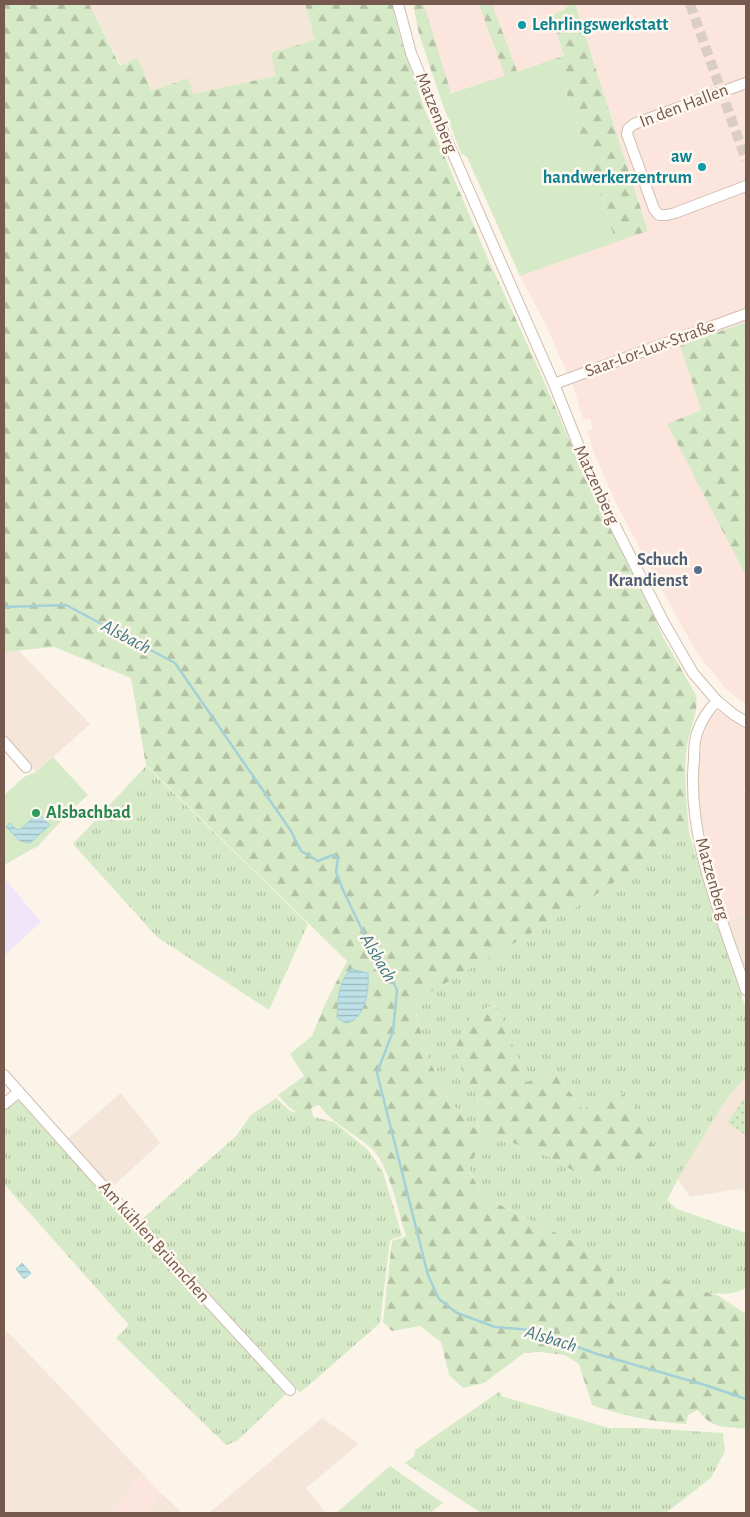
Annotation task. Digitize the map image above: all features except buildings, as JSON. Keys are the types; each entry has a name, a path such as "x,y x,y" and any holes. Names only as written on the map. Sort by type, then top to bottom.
{"street":[{"name":"Matzenberg","path":"398,4 411,53 445,138 554,384 594,484 663,621 693,673 717,700 702,721 696,735 693,777 695,814 701,850 746,990"},
{"name":"In den Hallen","path":"746,83 634,124 628,128 627,134 654,208 659,215 674,213 746,186"},
{"name":"Saar-Lor-Lux-Straße","path":"554,384 746,314"},
{"path":"717,700 732,714 746,722"},
{"path":"6,748 26,767"},
{"name":"Am kühlen Brünnchen","path":"4,1075 135,1222 290,1390"},
{"path":"4,1104 19,1092"}],"shaded area":[{"path":"89,4 305,4 315,40 271,53 277,76 192,94 188,78 151,91 121,66"},
{"path":"424,4 569,4 564,10 551,15 564,56 451,93"},
{"path":"575,4 746,4 746,322 680,346 701,410 667,424 746,576 746,704 726,689 697,653 656,579 615,501 594,453 587,431 593,429 590,418 583,420 574,388 544,321 520,276 648,230"},
{"path":"15,647 90,724 36,772 10,743 4,749 4,652"},
{"path":"717,711 746,727 746,787 743,789 746,798 746,915 728,921 702,836 697,785 702,738 708,722"},
{"path":"4,878 41,922 6,954 4,951"},
{"path":"746,915 746,973 728,921"},
{"path":"746,1076 746,1191 739,1189 690,1197 678,1179 723,1104"},
{"path":"121,1093 160,1143 110,1189 65,1141"},
{"path":"7,1331 142,1473 111,1513 4,1513 4,1335"},
{"path":"322,1418 359,1444 306,1488 326,1513 209,1513"},
{"path":"142,1473 161,1493 146,1513 111,1513"},
{"path":"161,1493 182,1513 146,1513"}],"green space":[{"path":"4,4 89,4 120,66 138,58 151,91 188,78 193,94 276,76 271,53 315,40 305,4 393,4 399,34 425,110 485,252 591,490 652,611 663,637 696,695 697,701 688,739 685,766 689,832 588,900 413,1002 427,1055 448,1100 479,1133 477,1094 465,1085 456,1042 474,1012 497,1005 527,1082 555,1071 583,1110 616,1088 646,1119 655,1154 582,1176 550,1157 513,1143 482,1136 469,1171 484,1197 584,1247 614,1277 611,1304 626,1310 661,1279 717,1295 746,1314 746,1429 719,1426 709,1421 698,1410 688,1415 686,1424 638,1418 592,1405 579,1364 565,1355 540,1352 524,1353 484,1383 463,1388 449,1375 441,1342 420,1326 392,1331 383,1322 392,1241 406,1236 383,1164 370,1147 337,1123 319,1105 311,1108 317,1129 309,1129 303,1117 289,1107 278,1095 304,1076 290,1054 312,1036 325,1004 347,961 146,765 131,678 54,647 4,652"},
{"path":"413,4 424,4 451,93 440,97 419,34"},
{"path":"479,4 492,4 517,71 505,76"},
{"path":"569,4 575,4 648,231 616,242 560,74 541,63 564,56 551,15 564,10"},
{"path":"555,59 616,242 520,276 467,157 461,154 440,97"},
{"path":"746,322 746,576 667,424 701,410 680,346"},
{"name":"Alsbachbad","path":"53,757 88,795 71,810 38,846 4,865 4,795 24,777 36,772"},
{"path":"146,766 308,924 269,1010 157,937 73,844"},
{"path":"689,832 705,887 746,1009 746,1076 723,1104 667,1200 677,1209 746,1233 746,1288 726,1294 704,1292 661,1279 626,1310 610,1304 584,1247 484,1197 469,1170 482,1136 513,1143 550,1157 582,1176 583,1110 555,1071 527,1082 496,1005 474,1012 465,1029 477,1094 479,1134 448,1100 427,1055 413,1001 588,900"},
{"path":"746,1096 746,1135 727,1123"},
{"path":"276,1098 290,1111 334,1122 368,1150 383,1172 402,1236 390,1240 380,1323 300,1393 139,1222 236,1136 251,1115"},
{"path":"18,1100 287,1393 237,1441 226,1445 116,1338 129,1325 4,1184 4,1110"},
{"path":"500,1391 501,1396 609,1428 723,1433 725,1451 711,1478 666,1513 481,1513 405,1463 414,1456 415,1450"},
{"path":"390,1466 443,1503 430,1513 336,1513"}],"water":[{"path":"38,813 50,825 30,843 20,841 6,827 10,823 16,829 21,829"},
{"path":"351,969 368,973 368,990 360,1013 355,1019 346,1023 337,1018 338,1005 343,980"},
{"path":"22,1263 31,1273 24,1279 16,1269"}],"waterway":[{"name":"Alsbach","path":"4,607 66,605 175,663 291,831 301,851 318,861 333,855 338,858 336,872 343,890 367,943 385,965 397,990 393,1031 377,1073 428,1275 439,1299 457,1313 495,1327 531,1330 597,1354 705,1385 746,1399"}],"tunnel":[{"path":"690,4 746,160"}],"place":[{"name":"Lehrlingswerkstatt","path":"522,25"},
{"name":"aw handwerkerzentrum","path":"702,167"},
{"name":"Schuch Krandienst","path":"698,570"},
{"name":"Alsbachbad","path":"36,813"}]}
